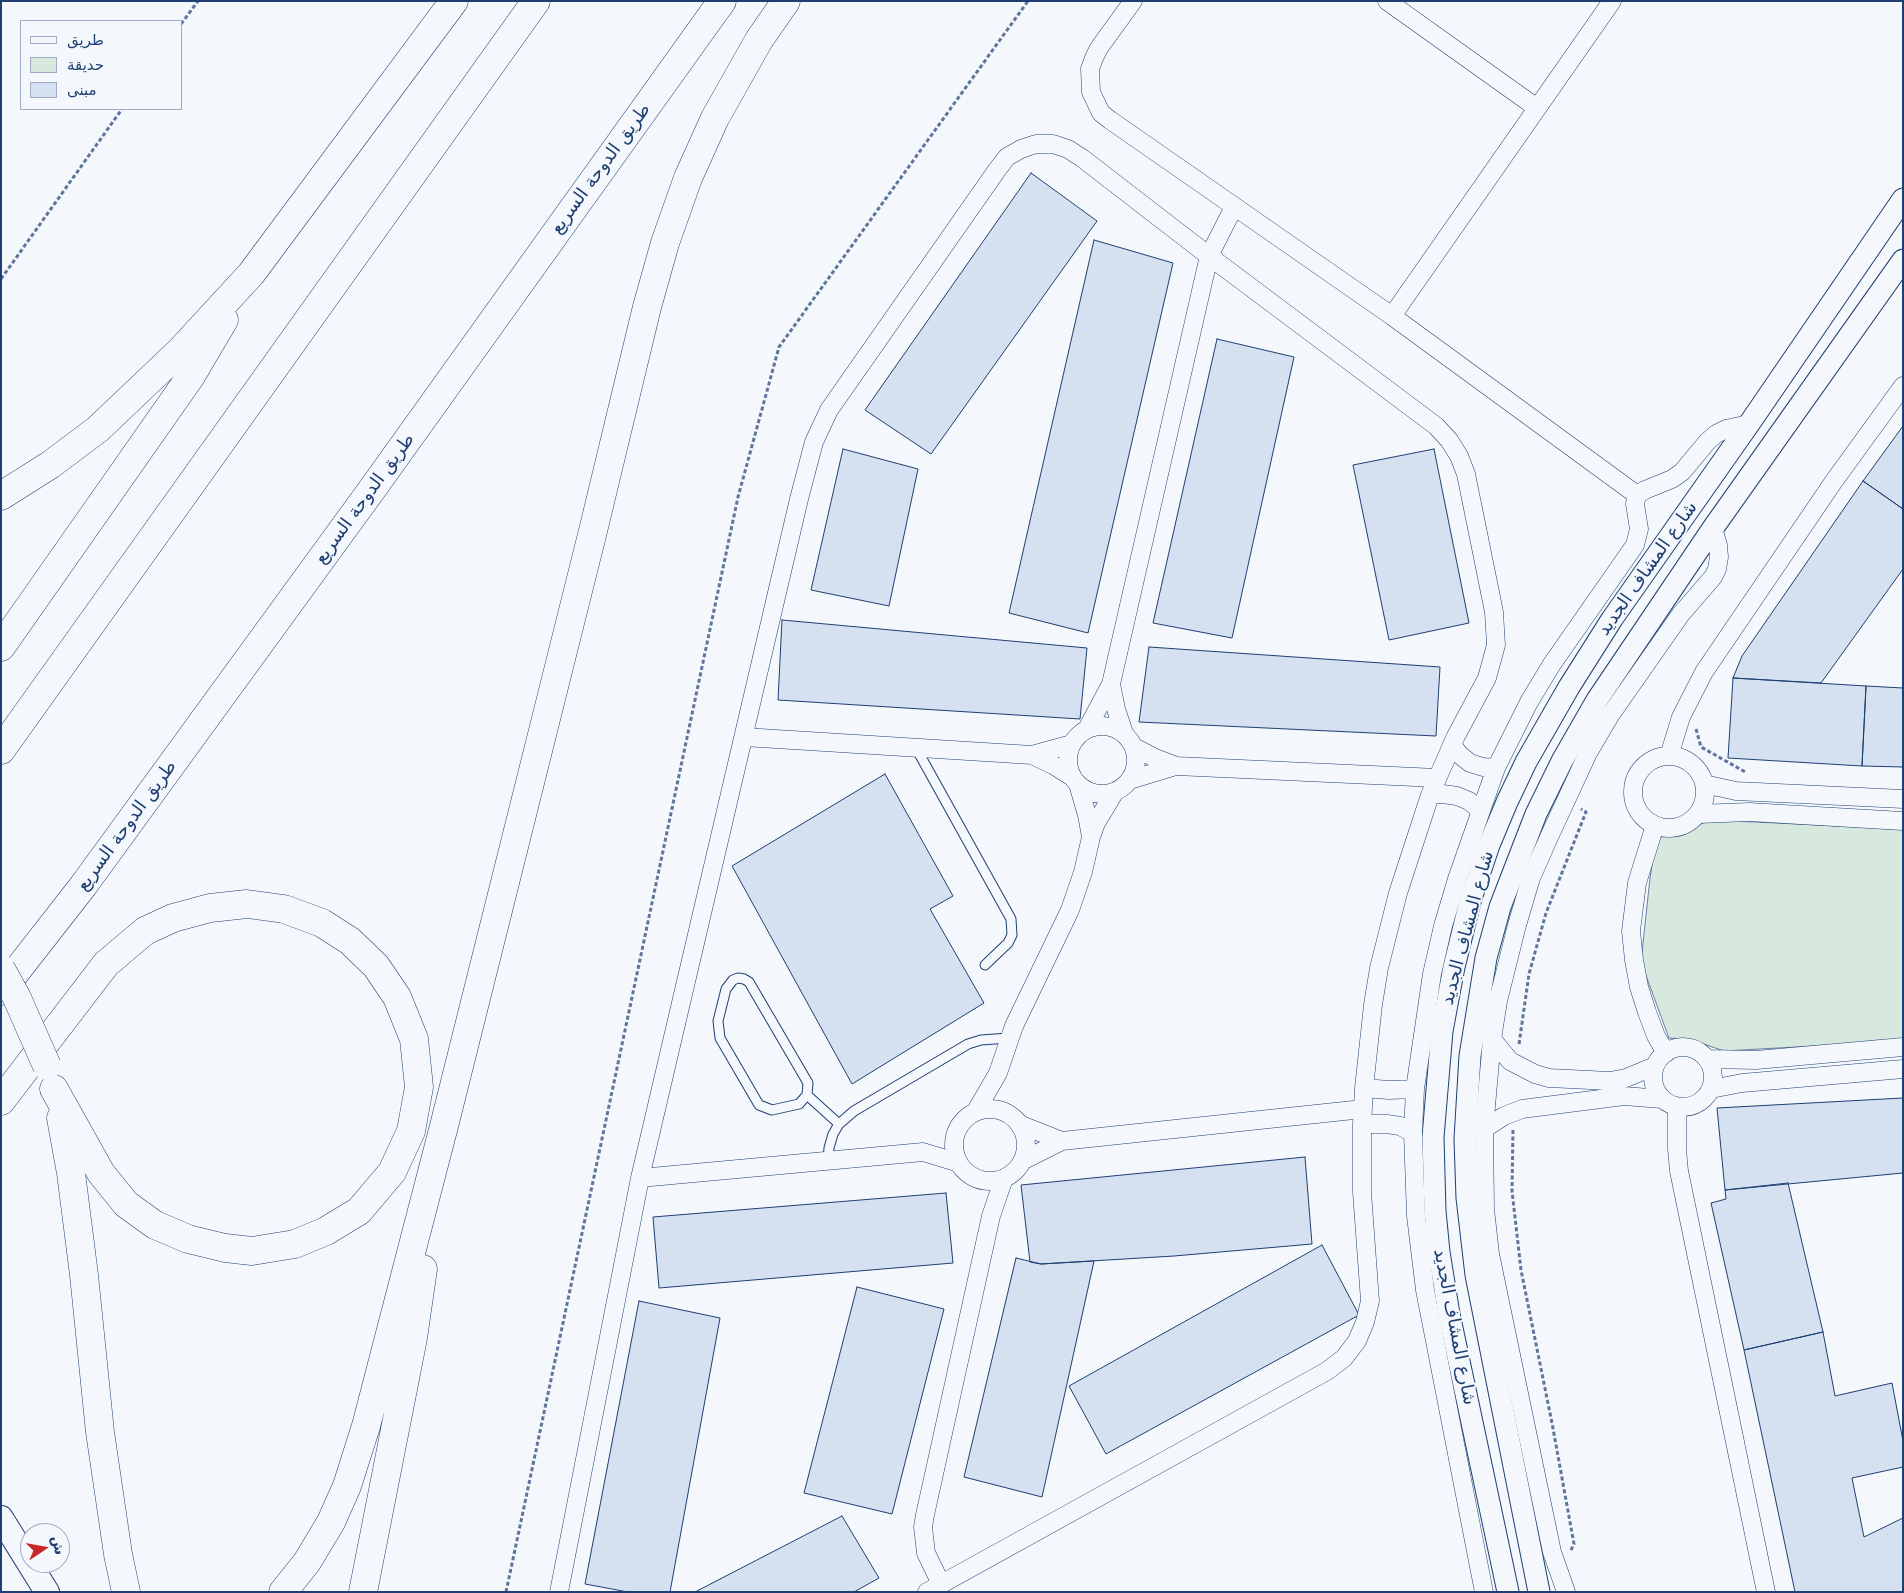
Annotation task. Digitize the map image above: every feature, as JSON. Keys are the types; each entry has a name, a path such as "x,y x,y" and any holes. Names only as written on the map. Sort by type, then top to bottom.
{"highway":[{"path":"1,496 50,465 98,429 180,351 251,274 454,1"},
{"path":"1,750 536,1"},
{"name":"طريق الدوحة السريع","path":"1,990 83,886 367,496 722,1"},
{"path":"284,1592 312,1554 331,1522 347,1486 366,1426 444,1126 647,307 665,243 688,178 716,118 759,40 786,1"},
{"path":"1,647 191,376 251,274"},
{"path":"1,969 17,998 51,1077 101,1173 126,1204 155,1225 188,1239 225,1248 252,1251 295,1244 326,1232 359,1211 392,1172 411,1131 419,1087 414,1038 397,997 376,966 350,941 322,923 284,909 247,904 210,908 172,918 145,931 106,964 1,1101"},
{"path":"51,1077 71,1173 84,1274 100,1432 118,1554 126,1592"},
{"path":"363,1592 413,1338 444,1126"}],"main road":[{"path":"1,1518 47,1592"}],"street":[{"path":"1133,1 1094,58 1090,69 1089,80 1095,103 1110,120 1392,316 1637,495"},
{"path":"1387,1 1537,108"},
{"path":"1392,316 1612,1"},
{"path":"559,1592 640,1178 804,476 820,426 841,392 1007,158 1021,148 1036,144 1053,144 1068,149 1422,414 1449,440 1459,456 1466,474 1494,612 1496,645 1487,678 1436,778 1398,893 1379,968 1372,1005 1362,1117 1362,1192 1370,1301 1360,1335 1344,1358 1327,1371 934,1588 926,1553 924,1534 925,1514 991,1216 1004,1178"},
{"name":"شارع المشاف الجديد","path":"1508,1592 1449,1314 1439,1252 1435,1201 1433,1137 1441,1040 1454,967 1471,898 1492,836 1522,770 1547,723 1612,619 1749,424 1903,199"},
{"path":"1087,729 1112,684 1209,256 1234,207"},
{"name":"شارع المشاف الجديد","path":"1539,1592 1476,1275 1467,1198 1466,1095 1470,1056 1486,958 1500,907 1536,814 1562,760 1597,700 1712,528 1895,275 1903,260"},
{"path":"1669,756 1681,717 1712,659 1834,481 1903,386"},
{"path":"1484,1592 1425,1290 1416,1216 1413,1133 1415,1089 1424,1020 1436,954 1457,879 1496,768 1529,702 1548,671 1635,545 1639,536 1635,504 1637,495 1672,479 1682,472 1706,442 1716,434 1726,429 1749,424"},
{"path":"1566,1592 1552,1552 1490,1254 1485,1209 1484,1129 1492,1039 1504,973 1517,925 1532,878 1564,802 1588,753 1611,714 1681,614 1713,577 1717,569 1719,557 1718,545 1712,528"},
{"path":"1606,586 1612,619"},
{"path":"1032,755 1053,765 1084,789 1098,794 1114,793 1126,786 1135,773 1136,764 1129,740 1116,709 1112,684"},
{"path":"1091,836 1087,815 1068,761 1075,738 1094,726 1110,726 1155,758 1176,766 1436,778"},
{"path":"744,737 1032,755 1072,744"},
{"path":"1452,745 1470,763 1483,768 1496,768"},
{"path":"1669,756 1681,758 1692,764 1700,773 1704,784 1705,795 1698,814 1690,822 1678,827 1666,828 1655,825 1645,818 1638,808 1634,797 1634,784 1639,773 1647,764 1658,758 1669,756"},
{"path":"1130,780 1176,766"},
{"path":"1704,784 1736,791 1903,799"},
{"path":"976,1111 998,1073 1009,1038 1070,910 1083,872 1091,836 1096,823 1114,793"},
{"path":"1430,795 1457,796 1469,801 1480,810"},
{"path":"1698,814 1749,812 1903,821"},
{"path":"1655,825 1637,883 1631,931 1634,960 1639,987 1656,1036 1661,1059 1654,1083 1670,1102 1679,1171 1766,1592"},
{"path":"1484,1129 1513,1112 1548,1104 1624,1096 1687,1106 1697,1104 1705,1098 1711,1089 1713,1079 1712,1069 1707,1059 1693,1048 1683,1047 1674,1048 1661,1059 1626,1078 1597,1081 1549,1078 1516,1065 1500,1050 1492,1039"},
{"path":"1707,1059 1756,1060 1903,1047"},
{"path":"1711,1089 1750,1082 1903,1069"},
{"path":"998,1073 1000,1093 1005,1112"},
{"path":"1364,1088 1389,1090 1415,1089"},
{"path":"923,1152 956,1131 968,1116 976,1111 986,1109 1005,1112 1019,1124 1062,1141"},
{"path":"1022,1161 1062,1141 1362,1117 1400,1126 1413,1133"},
{"path":"978,1180 1004,1178 1018,1168 1022,1161 1026,1142 1019,1124"},
{"path":"956,1131 954,1148 959,1163 964,1170 978,1180 991,1216"},
{"path":"640,1178 923,1152 959,1163"}],"lane":[{"path":"916,748 1011,919 1012,935 1008,943 985,964"},
{"path":"744,979 749,982 808,1083 807,1095 799,1104 772,1110 763,1107 756,1100 724,1045 718,1030 718,1021 724,997 728,984 732,980 744,979"},
{"path":"828,1161 831,1140 839,1124 860,1107 955,1050 981,1040 1009,1038"},
{"path":"807,1095 839,1124"}],"path":[{"path":"182,23 198,1"},
{"path":"506,1592 738,498 779,346 1028,1"},
{"path":"1,279 121,110"},
{"path":"1681,717 1694,724 1701,747 1746,772 1751,777 1749,791"},
{"path":"1516,1065 1529,974 1546,913 1586,812 1564,802"},
{"path":"1513,1112 1512,1191 1521,1270 1574,1544 1560,1575"}],"green space":[{"path":"1712,820 1903,829 1903,1041 1724,1051 1692,1040 1669,1038 1641,962 1656,839"}],"building":[{"path":"1031,173 1097,221 931,454 865,410"},
{"path":"1094,240 1173,263 1088,633 1009,613"},
{"path":"1217,339 1294,357 1232,638 1153,623"},
{"path":"1903,426 1903,509 1863,481"},
{"path":"843,449 918,469 889,606 811,590"},
{"path":"1434,449 1469,623 1389,640 1353,465"},
{"path":"1863,481 1903,509 1903,569 1821,683 1733,678 1742,656"},
{"path":"782,620 1087,648 1080,719 778,700"},
{"path":"1149,647 1440,667 1436,736 1139,722"},
{"path":"1733,678 1866,686 1862,766 1728,758"},
{"path":"1866,686 1903,688 1903,767 1862,766"},
{"path":"885,774 953,896 930,909 984,1003 852,1084 732,866"},
{"path":"1903,1098 1903,1173 1725,1190 1717,1108"},
{"path":"1305,1157 1312,1244 1174,1256 1041,1264 1030,1262 1021,1185"},
{"path":"1788,1183 1823,1332 1744,1350 1711,1203 1726,1199 1725,1190"},
{"path":"946,1193 953,1263 659,1288 653,1217"},
{"path":"1322,1245 1359,1315 1106,1454 1069,1386"},
{"path":"1016,1258 1041,1264 1094,1261 1042,1497 964,1477"},
{"path":"857,1287 944,1309 892,1514 804,1493"},
{"path":"639,1301 720,1318 670,1592 628,1592 585,1584"},
{"path":"1823,1332 1835,1396 1892,1383 1903,1441 1903,1467 1852,1478 1864,1537 1903,1518 1903,1592 1795,1592 1744,1350"},
{"path":"842,1516 879,1578 854,1592 695,1592"}]}
